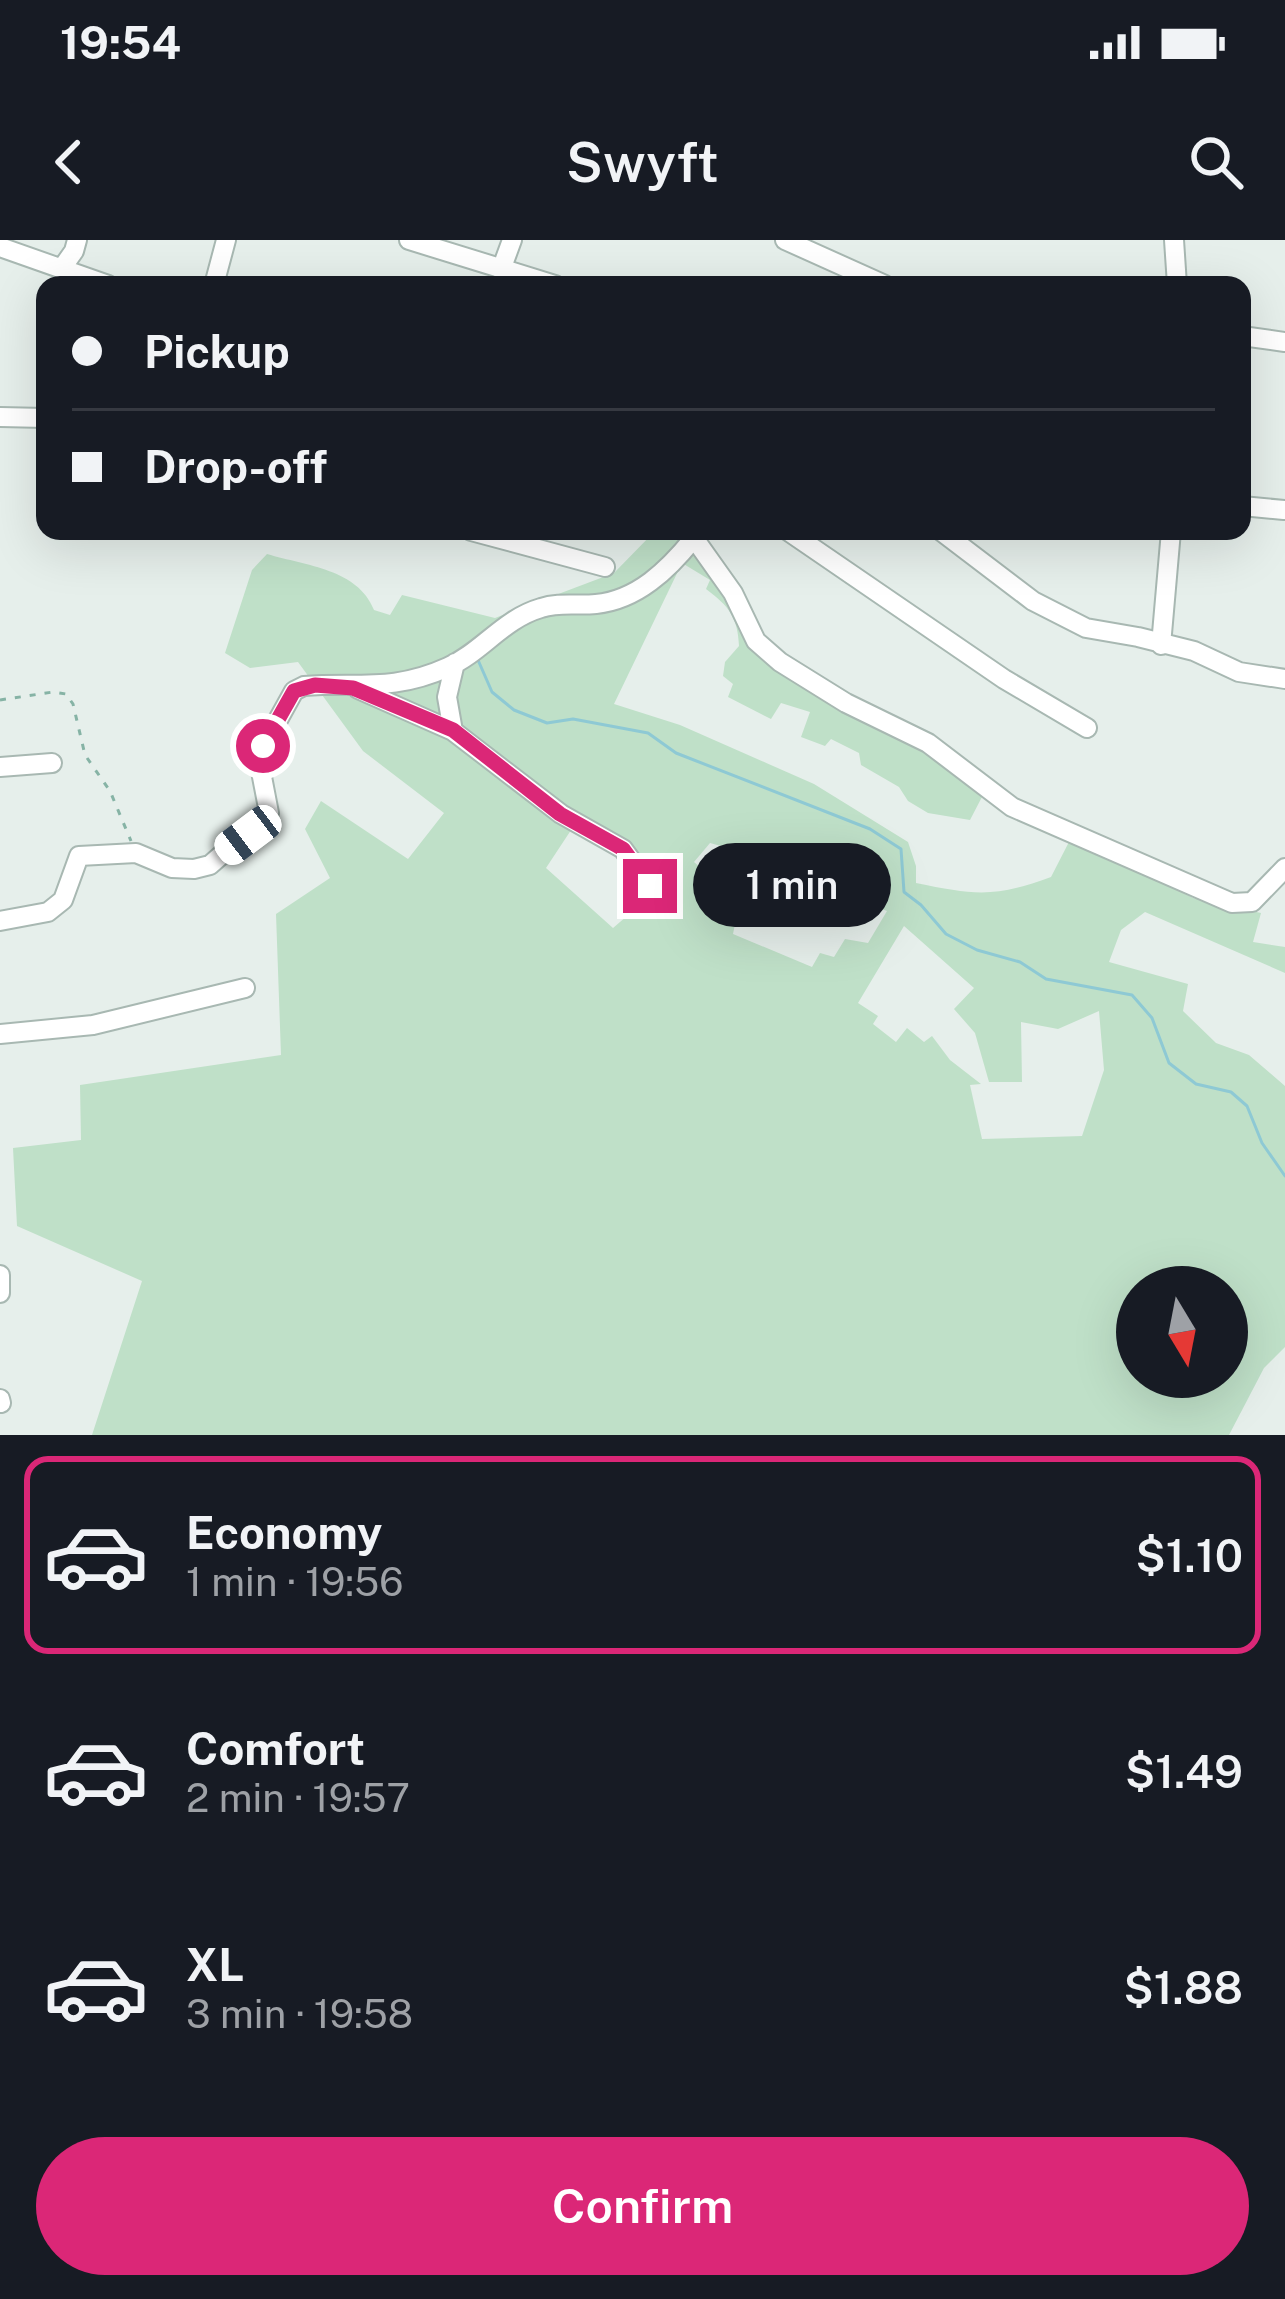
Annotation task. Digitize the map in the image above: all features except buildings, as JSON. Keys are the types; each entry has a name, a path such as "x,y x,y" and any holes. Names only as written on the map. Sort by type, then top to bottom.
{"street":[{"path":"62,268 77,240"},
{"path":"216,276 226,240"},
{"path":"409,240 523,276"},
{"path":"501,270 512,240"},
{"path":"785,240 865,276"},
{"path":"1174,240 1176,276"},
{"path":"0,247 84,276"},
{"path":"1251,337 1285,342"},
{"path":"0,417 36,418"},
{"path":"1251,507 1284,510"},
{"path":"504,540 605,567"},
{"path":"0,921 48,912 63,900 79,856 136,853 172,868 210,865 268,813 258,757 294,691 315,685 353,688 393,683 455,663 496,630 537,609 596,604 631,593 660,574 687,540"},
{"path":"695,540 767,652 846,703 928,742 1012,807 1232,903 1252,902 1285,868"},
{"path":"801,540 1004,679 1087,728"},
{"path":"953,540 1051,612 1086,628 1194,652 1239,672 1285,679"},
{"path":"1161,645 1170,540"},
{"path":"453,730 447,697 455,663"},
{"path":"353,688 453,730 560,814 623,849 650,886"},
{"path":"0,767 52,763"},
{"path":"0,1034 92,1024 245,988"},
{"path":"0,1275 0,1293"}],"path":[{"path":"0,700 66,694 73,704 85,755 110,791 136,853"}],"green space":[{"path":"646,540 688,540 730,598 747,635 1082,839 1193,898 1261,913 1253,942 1285,947 1285,973 1145,912 1121,930 1109,962 1188,984 1183,1011 1216,1043 1249,1055 1285,1086 1285,1347 1264,1368 1229,1435 92,1435 142,1281 17,1226 13,1148 81,1140 80,1085 281,1055 276,914 330,878 305,829 321,801 408,859 444,813 363,751 298,662 250,668 225,653 252,570 267,554 344,577 374,610 390,615 402,595 495,618 614,573","holes":["682,563 710,580 706,589 726,607 737,628 739,646 725,662 723,676 733,684 728,697 771,719 781,703 810,712 801,737 825,746 831,739 859,753 861,765 899,787 908,801 928,813 970,820 983,795 1070,840 1051,877 984,892 916,883 908,842 814,784 680,725 614,704","579,818 624,841 662,886 613,928 546,868","710,843 732,849 758,875 818,887 887,911 868,943 845,939 834,957 820,953 812,967 733,934 736,919 727,915 736,898 694,862","904,926 974,988 954,1009 975,1033 989,1082 1022,1082 1021,1022 1058,1029 1099,1011 1104,1070 1082,1136 982,1139 970,1085 981,1084 950,1060 932,1036 924,1042 907,1028 896,1042 873,1024 878,1016 858,1003"]}],"waterway":[{"path":"478,660 492,692 514,710 547,723 573,719 648,733 676,753 870,829 901,849 904,892 946,934 977,950 1020,962 1046,979 1132,995 1152,1018 1169,1063 1196,1084 1231,1092 1247,1106 1262,1143 1285,1176"}],"route":[{"path":"263,746 294,691 331,684 353,688 453,730 560,814 623,849 650,886"}]}
